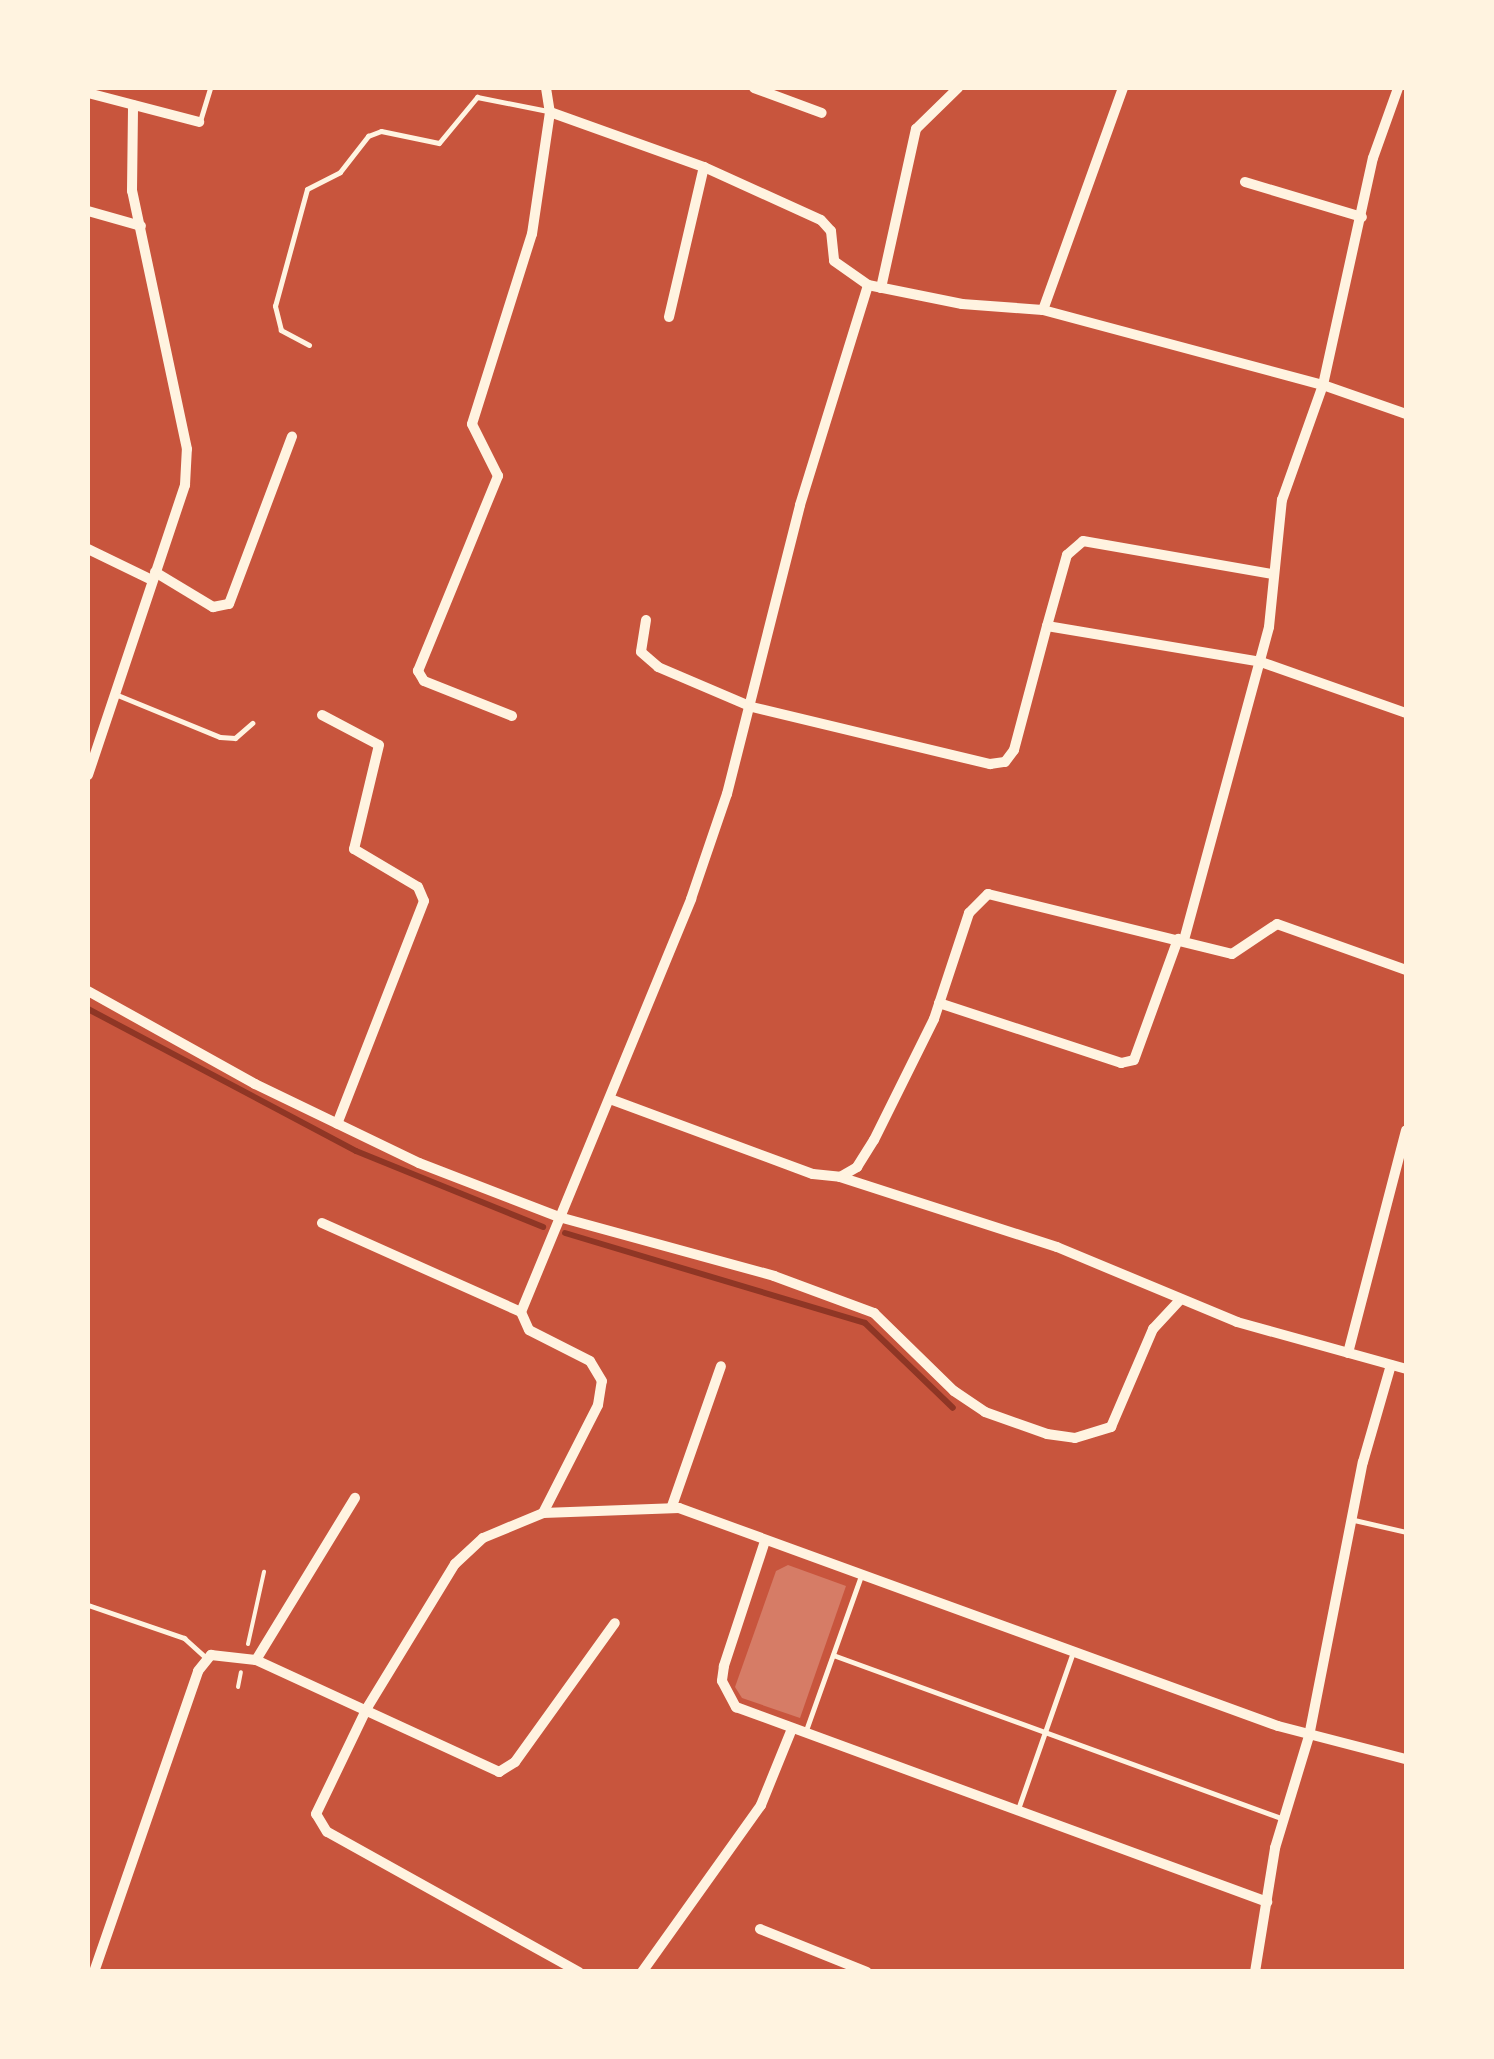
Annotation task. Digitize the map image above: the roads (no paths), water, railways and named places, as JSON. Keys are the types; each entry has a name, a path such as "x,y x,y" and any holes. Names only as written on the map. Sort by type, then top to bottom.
{"street":[{"path":"512,716 424,681 418,672 498,476 472,424 532,234 550,112 546,88"},
{"path":"754,88 822,113"},
{"path":"881,288 916,129 958,88"},
{"path":"1043,310 1123,88"},
{"path":"939,1003 1121,1063 1134,1060 1181,940 1261,662 1282,500 1323,386 1382,119 1398,88"},
{"path":"88,93 199,122"},
{"path":"89,769 185,485 187,449 132,191 133,105"},
{"path":"550,112 704,168 821,220 830,232 834,261 868,285 1043,310 1323,386 1406,414"},
{"path":"669,317 704,168"},
{"path":"1246,182 1362,217"},
{"path":"88,211 141,226"},
{"path":"521,1312 691,899 752,707 795,523 868,285"},
{"path":"88,549 213,607 229,604 292,436"},
{"path":"646,620 641,652 658,667 752,707 998,764 1014,750 1068,555 1082,541 1273,574"},
{"path":"1046,626 1261,662 1406,713"},
{"path":"322,715 369,735 381,752 354,849 418,887 424,900 337,1124"},
{"path":"840,1177 857,1166 874,1140 939,1003 968,913 988,894 1232,954 1277,924 1406,970"},
{"path":"88,991 337,1124 559,1216 860,1307 954,1392 985,1412 1046,1434 1075,1438 1111,1427 1153,1329 1179,1301"},
{"path":"610,1099 813,1174 840,1177 1057,1247 1179,1301 1406,1370"},
{"path":"1348,1354 1406,1130"},
{"path":"322,1223 521,1312 529,1330 590,1362 602,1381 598,1404 543,1514"},
{"path":"1255,1972 1282,1818 1309,1736 1391,1365"},
{"path":"672,1506 720,1366"},
{"path":"251,1658 355,1498"},
{"path":"579,1972 320,1827 318,1807 367,1708 462,1554 483,1538 543,1514 672,1506 1309,1736 1406,1759"},
{"path":"765,1541 722,1681 736,1708 1267,1902"},
{"path":"94,1972 206,1658 251,1658 500,1772 515,1762 615,1623"},
{"path":"642,1972 762,1805 791,1731"},
{"path":"760,1929 867,1972"}],"lane":[{"path":"199,122 210,88"},
{"path":"309,345 281,330 275,306 307,189 340,172 368,136 381,131 439,142 477,97 550,112"},
{"path":"115,694 220,738 234,738 252,723"},
{"path":"1354,1520 1406,1532"},
{"path":"804,1735 861,1576"},
{"path":"88,1605 184,1638 206,1658"},
{"path":"1017,1812 1073,1652"},
{"path":"833,1655 1282,1818"}],"waterway":[{"path":"88,1009 356,1151 543,1227"},
{"path":"565,1233 865,1323 953,1408"}]}
